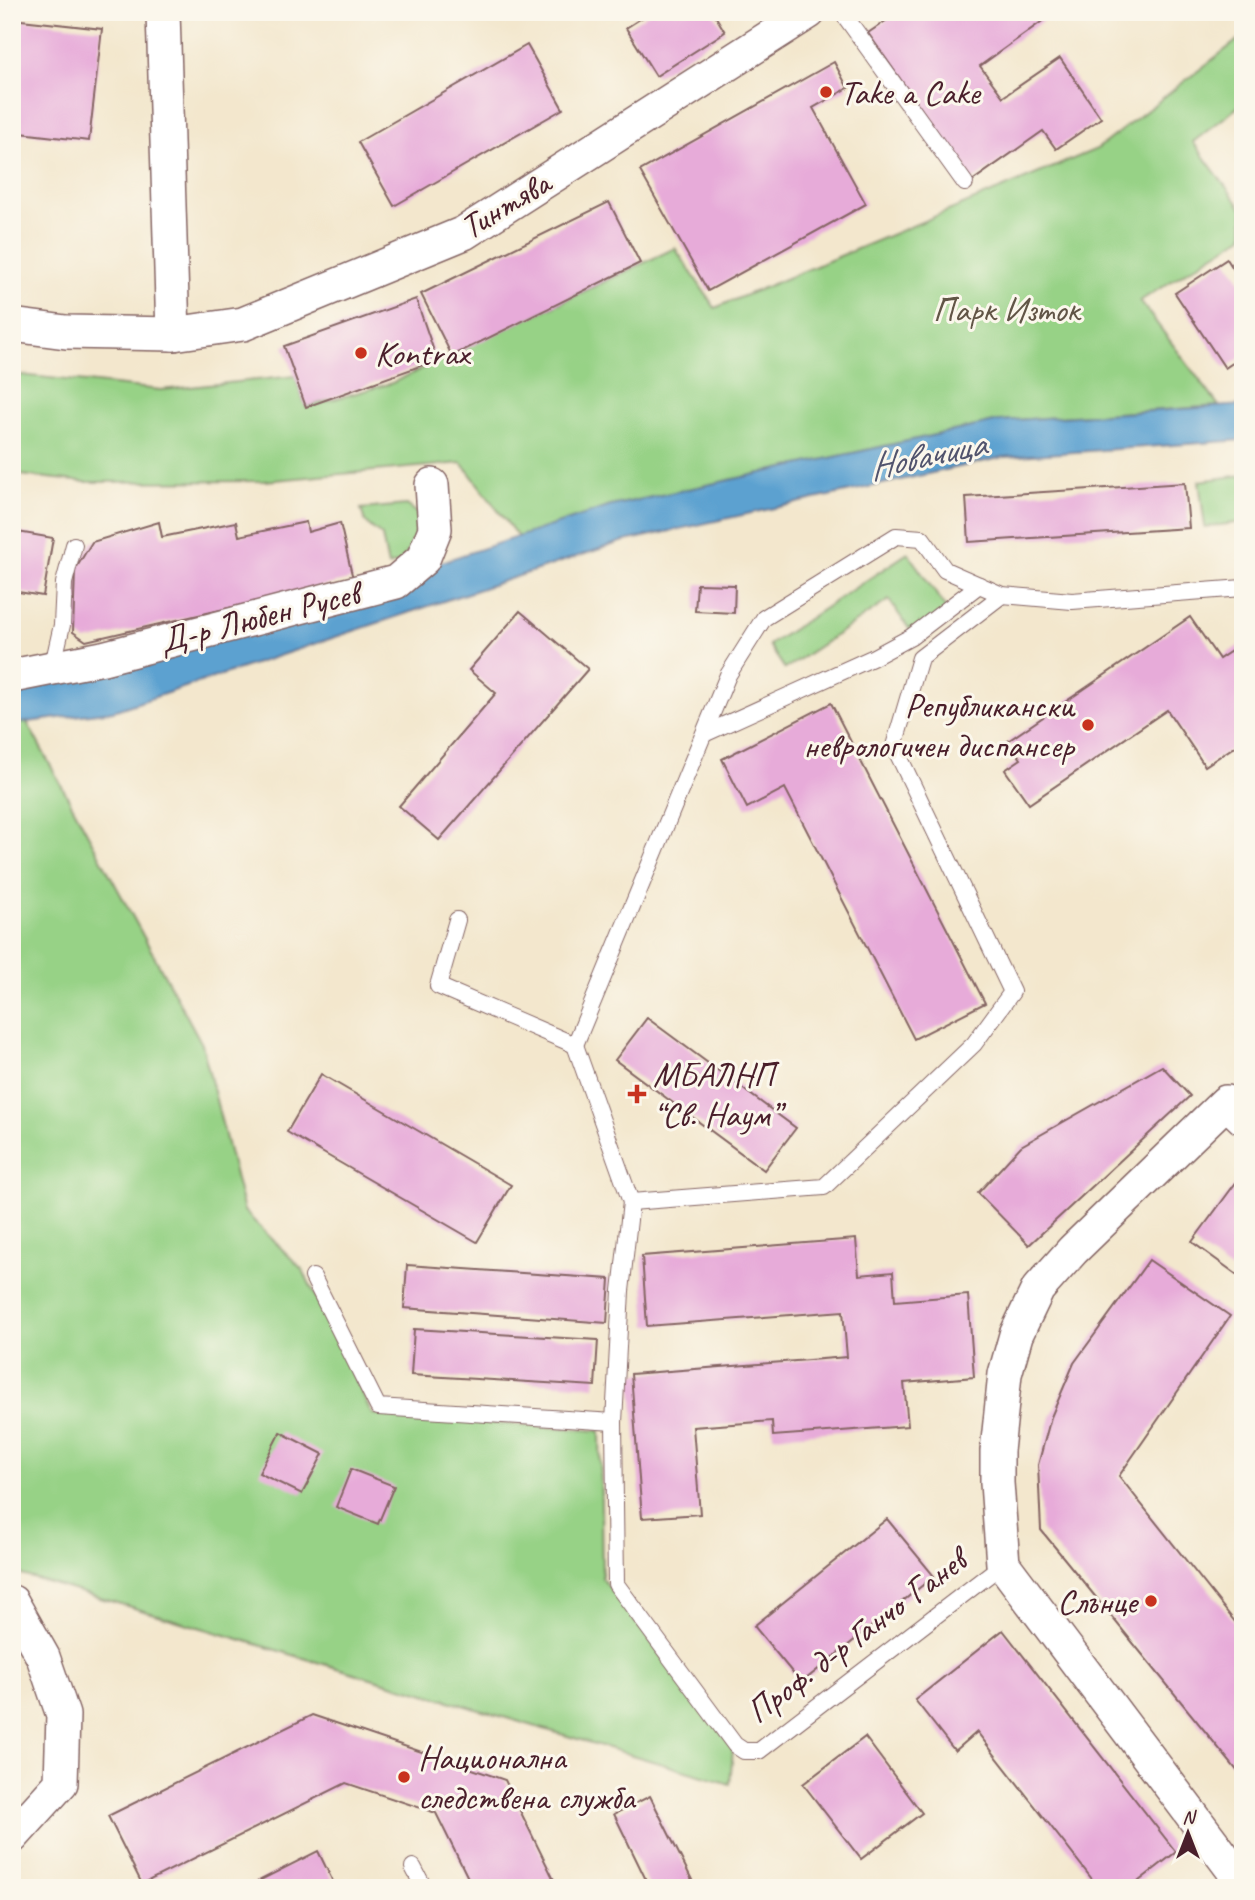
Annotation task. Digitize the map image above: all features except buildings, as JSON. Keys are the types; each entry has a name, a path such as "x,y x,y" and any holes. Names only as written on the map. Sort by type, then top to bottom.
{"street":[{"path":"163,12 173,334"},
{"name":"Тинтява","path":"12,325 65,331 173,334 243,324 464,233 801,14"},
{"name":"Д-р Любен Русев","path":"12,676 52,669 396,582 423,559 435,530 432,485"},
{"path":"1243,1118 1226,1102 1073,1250 1038,1289 1016,1335 1005,1374 997,1451 1003,1564 1243,1883"},
{"path":"12,1602 43,1657 63,1715 61,1783 12,1837"}],"lane":[{"path":"842,12 965,183"},
{"path":"313,1277 378,1407 614,1422 621,1291 631,1202 575,1045 728,675 764,618 896,536 922,538 945,570 1002,595 1072,601 1243,588"},
{"path":"52,669 62,625 64,583 74,545"},
{"path":"704,734 872,658 911,637 979,585"},
{"path":"631,1202 824,1187 974,1044 1012,992 894,746 920,658 1002,595"},
{"path":"457,920 438,986 575,1045"},
{"name":"Проф. д-р Ганчо Ганев","path":"614,1422 616,1584 735,1745 744,1751 759,1751 1003,1564"},
{"path":"413,1867 424,1888"}],"green space":[{"name":"Парк Изток","path":"1243,36 1243,103 1193,142 1243,210 1243,236 1140,301 1219,406 999,421 611,506 518,537 462,463 264,481 85,482 12,474 12,374 161,390 295,376 306,407 392,383 675,248 715,308 1097,149"},
{"path":"1243,475 1243,522 1205,527 1199,481"},
{"path":"407,505 424,518 422,533 399,563 388,566 382,536 365,522 361,509"},
{"path":"908,553 947,610 912,633 889,600 785,669 769,645"},
{"path":"12,702 16,702 202,1044 244,1211 303,1270 372,1414 600,1431 602,1578 733,1748 730,1784 12,1572"}],"water":[{"name":"Новачица","path":"1243,405 1243,440 1004,457 621,542 113,711 12,724 12,685 102,674 611,506 999,421"}],"place":[{"name":"Take a Cake","path":"826,92"},
{"name":"Kontrax","path":"361,353"},
{"name":"Републикански неврологичен диспансер","path":"1088,725"},
{"name":"MБАЛНП “Св. Наум”","path":"637,1094"},
{"name":"Слънце","path":"1151,1601"},
{"name":"Национална следствена служба","path":"404,1777"}]}
